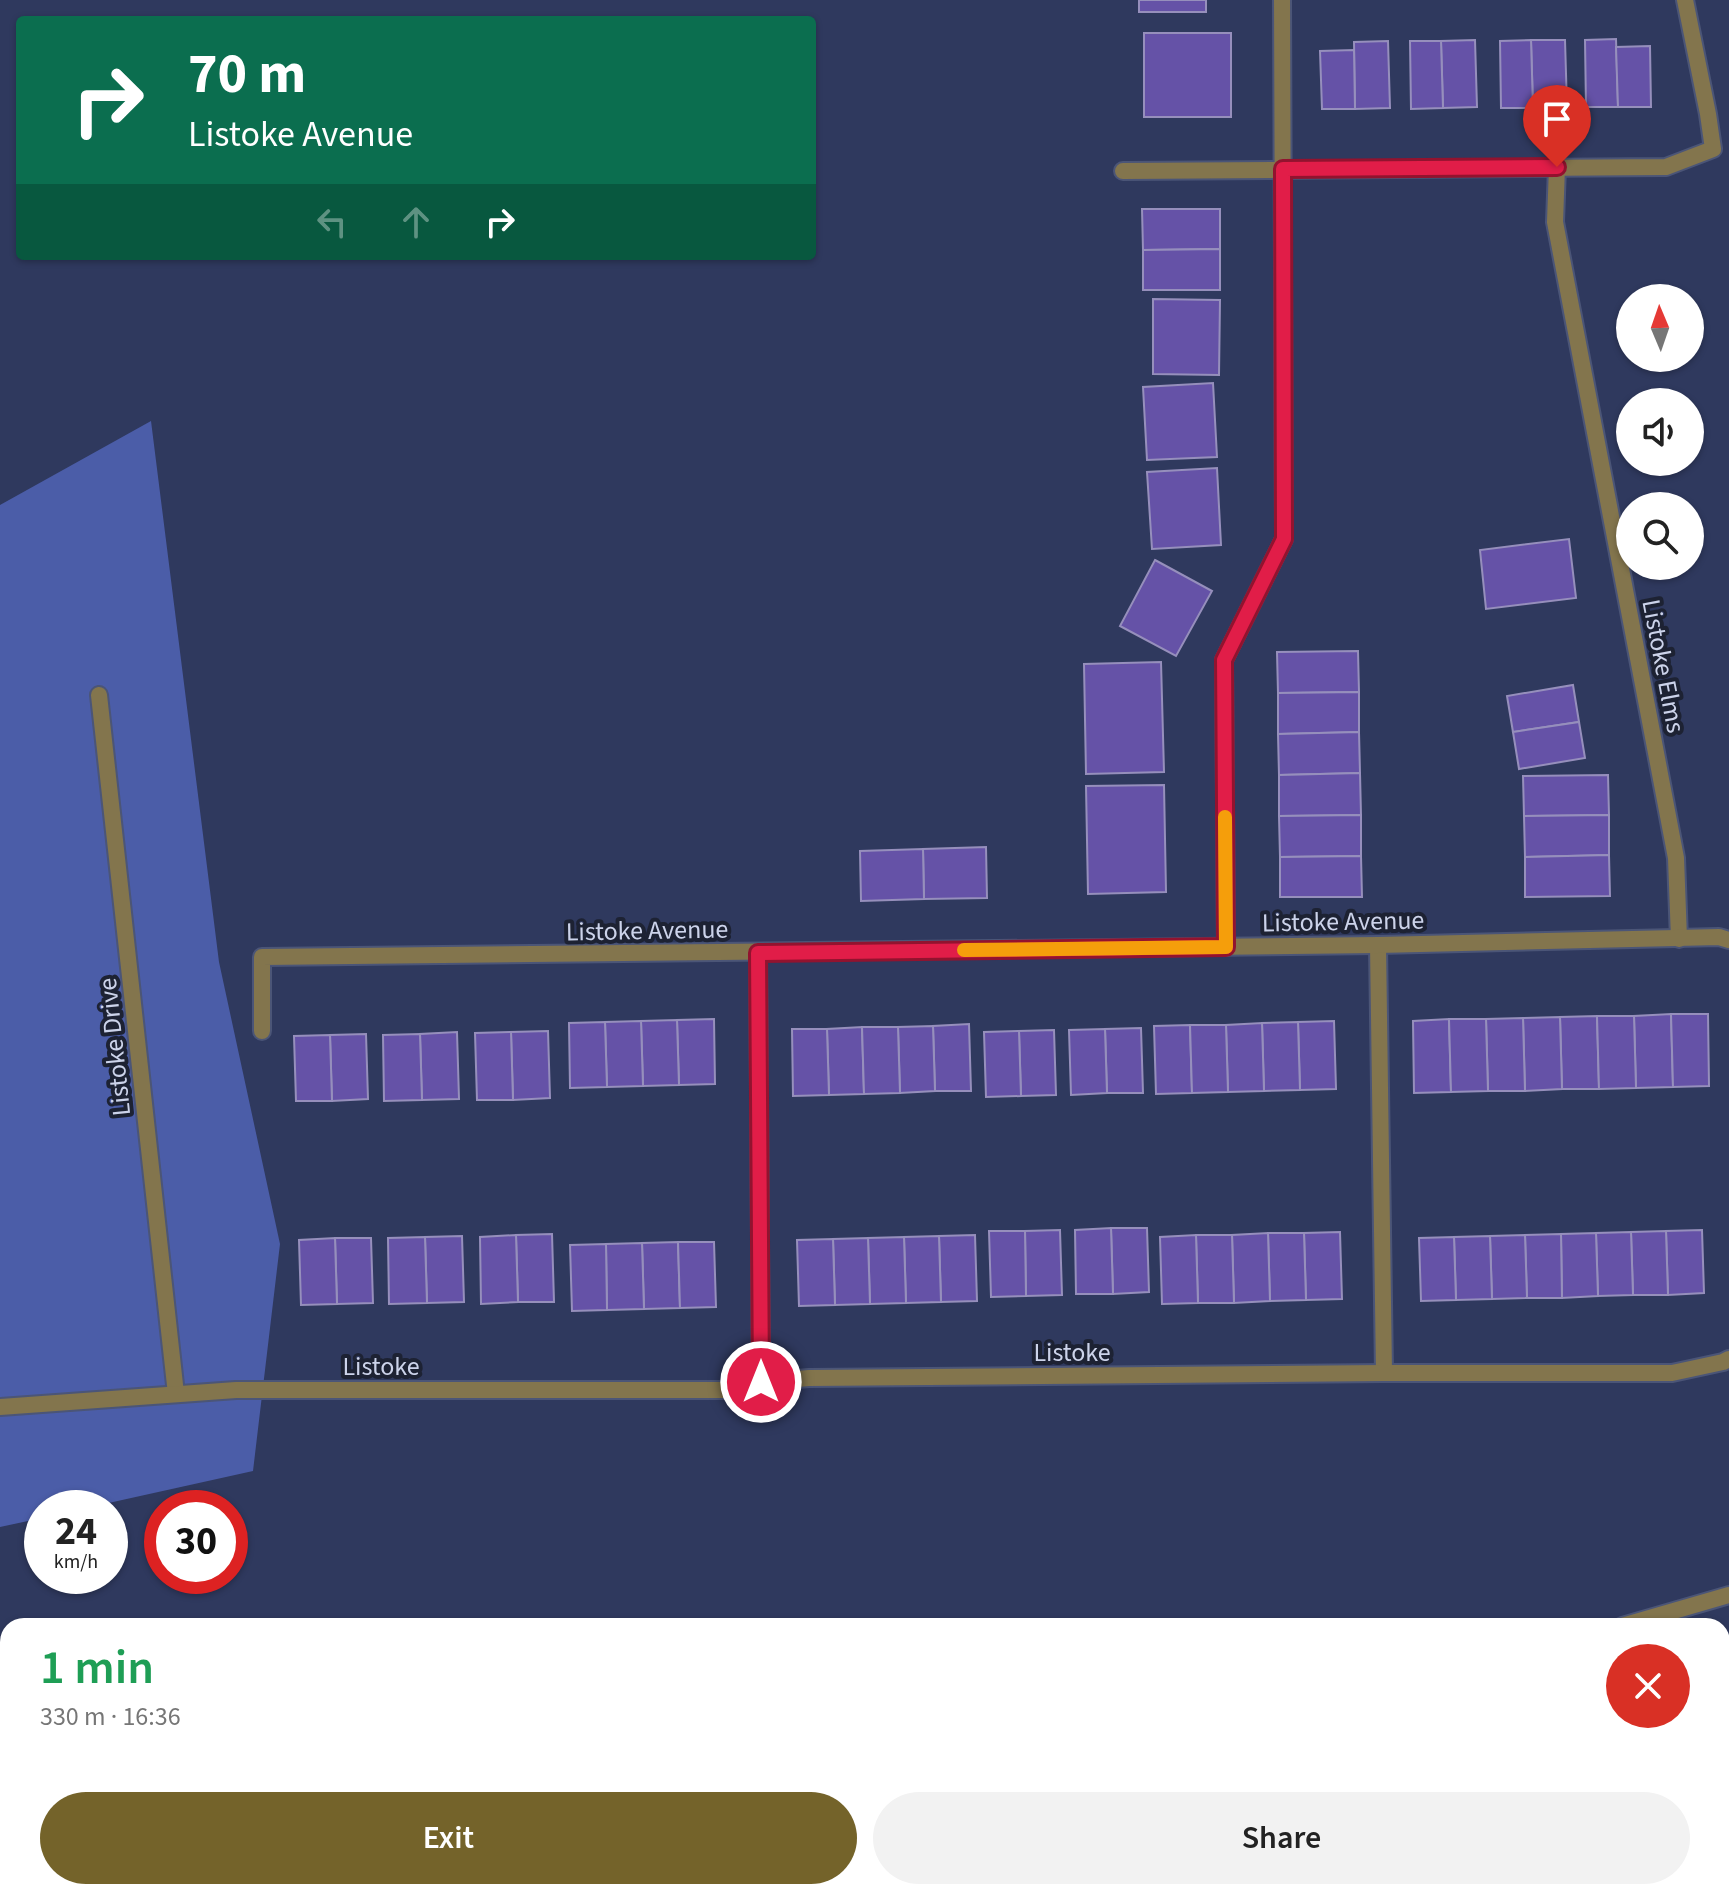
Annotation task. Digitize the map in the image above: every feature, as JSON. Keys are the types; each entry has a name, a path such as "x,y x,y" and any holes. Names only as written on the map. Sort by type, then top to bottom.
{"street":[{"path":"1226,947 1224,660 1284,539 1282,0"},
{"path":"1123,171 1666,167 1713,149 1685,0"},
{"name":"Listoke Elms","path":"1557,167 1555,222 1676,858 1679,939"},
{"name":"Listoke Drive","path":"99,695 176,1394"},
{"name":"Listoke Avenue","path":"262,1031 262,957 1378,945 1719,937 1729,940"},
{"path":"1378,945 1384,1373"},
{"path":"758,953 761,1382"},
{"name":"Listoke","path":"0,1407 236,1390 726,1390 761,1382 809,1378 1672,1373 1729,1359"},
{"path":"1650,1618 1729,1595"}],"shaded area":[{"path":"151,421 219,962 280,1244 253,1471 167,1490 144,1490 144,1495 128,1499 128,1490 24,1490 24,1522 0,1527 0,505"}],"building":[{"path":"1139,0 1206,0 1206,12 1139,12"},
{"path":"1144,33 1231,33 1231,117 1144,117"},
{"path":"1616,39 1618,107 1586,107 1585,40"},
{"path":"1475,40 1477,107 1443,108 1441,41"},
{"path":"1531,40 1565,40 1567,107 1533,108"},
{"path":"1531,40 1533,108 1501,108 1500,41"},
{"path":"1388,41 1390,108 1355,109 1354,42"},
{"path":"1410,41 1441,41 1443,108 1411,109"},
{"path":"1650,46 1651,107 1618,107 1616,47"},
{"path":"1354,50 1355,109 1322,109 1320,51"},
{"path":"1142,209 1220,209 1220,249 1143,250"},
{"path":"1220,249 1220,290 1143,290 1143,250"},
{"path":"1153,299 1220,300 1219,375 1153,374"},
{"path":"1213,383 1217,457 1147,460 1143,387"},
{"path":"1217,468 1221,545 1152,549 1147,472"},
{"path":"1569,539 1576,598 1486,609 1480,550"},
{"path":"1155,560 1212,591 1176,656 1120,626"},
{"path":"1358,651 1359,692 1278,693 1277,652"},
{"path":"1161,662 1164,772 1086,774 1084,664"},
{"path":"1573,685 1579,722 1513,732 1507,696"},
{"path":"1359,692 1359,732 1278,734 1278,693"},
{"path":"1579,722 1585,758 1519,769 1513,732"},
{"path":"1359,732 1360,773 1279,775 1278,734"},
{"path":"1360,773 1361,815 1279,816 1279,775"},
{"path":"1608,775 1609,815 1524,816 1523,776"},
{"path":"1164,785 1166,892 1088,894 1086,786"},
{"path":"1361,815 1361,856 1280,857 1279,816"},
{"path":"1609,815 1609,855 1525,857 1524,816"},
{"path":"986,847 987,898 924,899 923,849"},
{"path":"923,849 924,899 861,901 860,851"},
{"path":"1609,855 1610,896 1525,897 1525,857"},
{"path":"1361,856 1362,897 1280,897 1280,857"},
{"path":"1671,1014 1673,1087 1636,1088 1634,1016"},
{"path":"1671,1014 1708,1014 1709,1086 1673,1087"},
{"path":"1597,1016 1599,1089 1562,1089 1560,1017"},
{"path":"1597,1016 1634,1016 1636,1088 1599,1089"},
{"path":"1560,1017 1562,1089 1525,1091 1523,1018"},
{"path":"1523,1018 1525,1091 1488,1091 1486,1019"},
{"path":"714,1019 715,1084 679,1085 677,1020"},
{"path":"1449,1019 1451,1092 1414,1093 1413,1021"},
{"path":"1449,1019 1486,1019 1488,1091 1451,1092"},
{"path":"677,1020 679,1085 643,1086 641,1021"},
{"path":"641,1021 643,1086 607,1087 605,1022"},
{"path":"1334,1021 1336,1089 1300,1090 1298,1022"},
{"path":"605,1022 607,1087 570,1088 569,1023"},
{"path":"1298,1022 1300,1090 1264,1091 1262,1023"},
{"path":"1262,1023 1264,1091 1228,1092 1226,1025"},
{"path":"969,1024 971,1091 935,1091 933,1026"},
{"path":"1190,1025 1192,1093 1156,1094 1154,1026"},
{"path":"1190,1025 1226,1025 1228,1092 1192,1093"},
{"path":"933,1026 935,1091 900,1093 898,1027"},
{"path":"862,1027 864,1094 829,1095 827,1029"},
{"path":"862,1027 898,1027 900,1093 864,1094"},
{"path":"1141,1028 1143,1093 1107,1093 1105,1029"},
{"path":"792,1029 827,1029 829,1095 793,1096"},
{"path":"1105,1029 1107,1093 1071,1095 1069,1030"},
{"path":"1054,1030 1056,1095 1021,1096 1019,1031"},
{"path":"548,1031 550,1098 513,1100 511,1032"},
{"path":"1019,1031 1021,1096 986,1097 984,1032"},
{"path":"457,1032 459,1099 422,1100 420,1034"},
{"path":"511,1032 513,1100 477,1100 475,1033"},
{"path":"366,1034 368,1099 332,1101 330,1035"},
{"path":"420,1034 422,1100 384,1101 383,1035"},
{"path":"330,1035 332,1101 296,1101 294,1036"},
{"path":"1111,1228 1147,1228 1149,1292 1113,1294"},
{"path":"1111,1228 1113,1294 1076,1294 1075,1230"},
{"path":"1060,1230 1062,1295 1026,1296 1025,1231"},
{"path":"1702,1230 1704,1293 1668,1295 1666,1231"},
{"path":"989,1231 1025,1231 1026,1296 991,1297"},
{"path":"1666,1231 1668,1295 1633,1295 1631,1232"},
{"path":"1340,1232 1342,1299 1306,1300 1304,1233"},
{"path":"1631,1232 1633,1295 1598,1296 1596,1233"},
{"path":"1268,1233 1304,1233 1306,1300 1270,1301"},
{"path":"1268,1233 1270,1301 1234,1303 1232,1235"},
{"path":"1596,1233 1598,1296 1562,1298 1561,1234"},
{"path":"552,1234 554,1302 518,1302 516,1235"},
{"path":"1561,1234 1562,1298 1527,1298 1525,1235"},
{"path":"516,1235 518,1302 481,1304 480,1237"},
{"path":"975,1235 977,1301 941,1302 939,1236"},
{"path":"1196,1235 1232,1235 1234,1303 1198,1303"},
{"path":"1196,1235 1198,1303 1162,1304 1160,1237"},
{"path":"1525,1235 1527,1298 1492,1299 1490,1236"},
{"path":"462,1236 464,1302 427,1303 425,1237"},
{"path":"939,1236 941,1302 906,1303 904,1237"},
{"path":"1490,1236 1492,1299 1456,1300 1454,1237"},
{"path":"425,1237 427,1303 389,1304 388,1238"},
{"path":"904,1237 906,1303 870,1304 868,1238"},
{"path":"1454,1237 1456,1300 1421,1301 1419,1238"},
{"path":"335,1238 371,1238 373,1303 337,1304"},
{"path":"335,1238 337,1304 301,1305 299,1240"},
{"path":"868,1238 870,1304 835,1305 833,1239"},
{"path":"833,1239 835,1305 799,1306 797,1240"},
{"path":"678,1242 680,1308 644,1309 642,1243"},
{"path":"678,1242 714,1242 716,1307 680,1308"},
{"path":"642,1243 644,1309 607,1310 606,1244"},
{"path":"606,1244 607,1310 572,1311 570,1245"}],"slow traffic":[{"path":"964,950 1226,947 1225,817"}],"route":[{"path":"761,1382 758,953 1226,947 1224,660 1284,539 1283,169 1557,167"}]}
